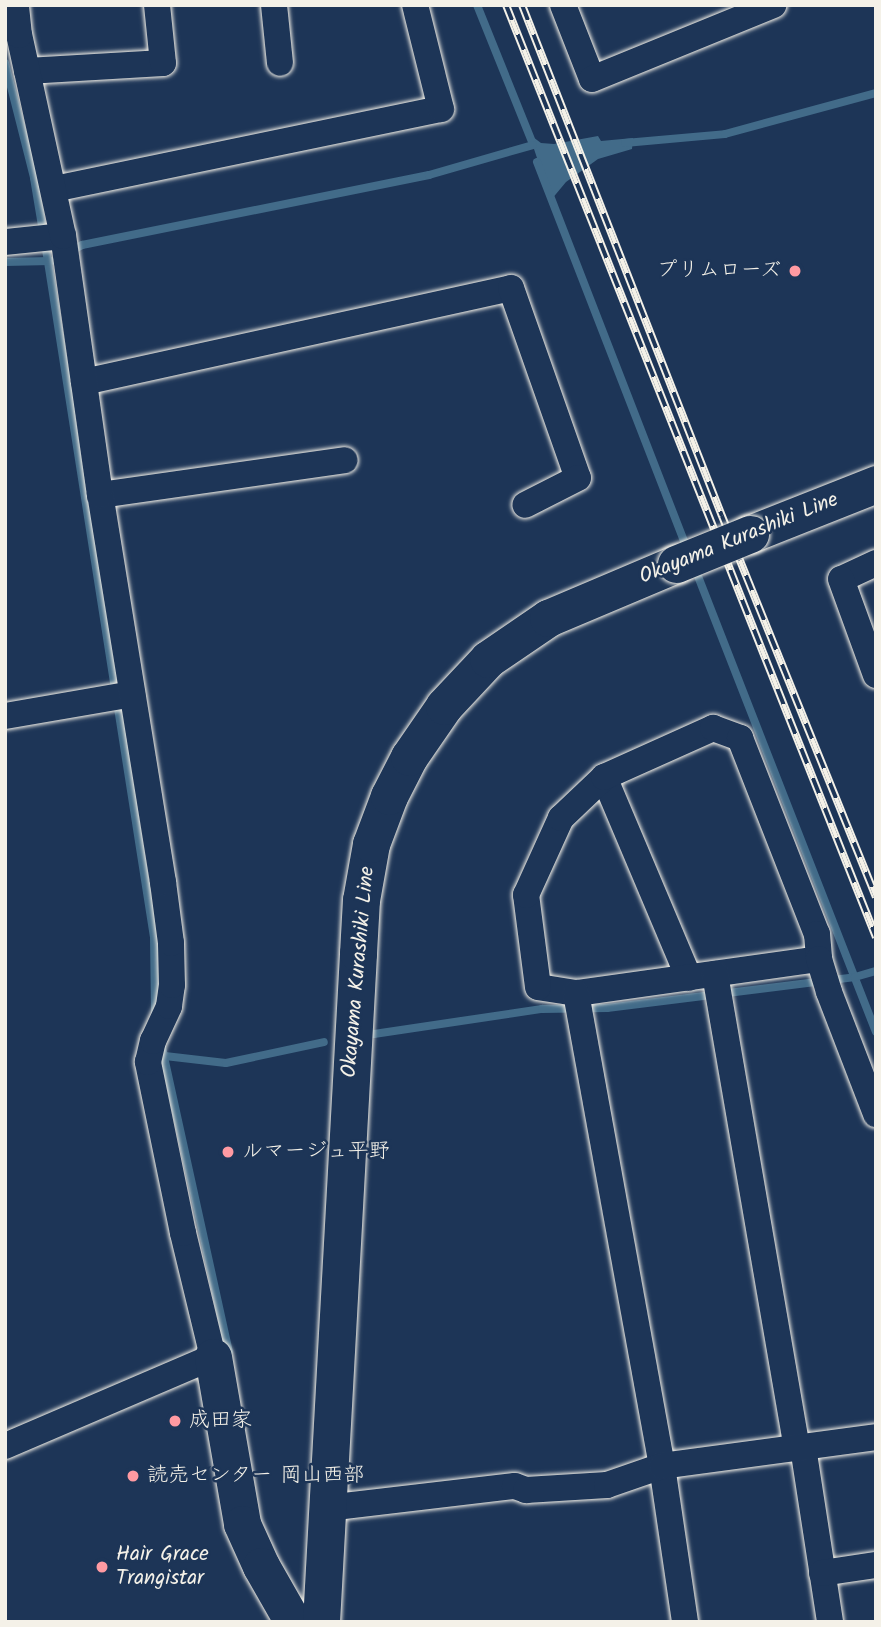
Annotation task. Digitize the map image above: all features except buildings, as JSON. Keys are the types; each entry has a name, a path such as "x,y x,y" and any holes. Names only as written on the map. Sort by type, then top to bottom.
{"main road":[{"name":"Okayama Kurashiki Line","path":"321,1622 361,900 371,844 389,796 409,757 444,706 488,659 548,618 876,484"},
{"path":"213,1357 242,1524 261,1566 293,1622"}],"street":[{"path":"5,1446 213,1357 183,1233 148,1062 172,985 171,943 121,696 100,495 84,382 56,245 54,189 19,35 16,5"},
{"path":"27,71 163,63 157,5"},
{"path":"274,5 280,63"},
{"path":"54,189 441,108 415,5"},
{"path":"563,5 592,79 773,5"},
{"path":"5,242 56,245"},
{"path":"84,382 511,288 578,478 525,505"},
{"path":"100,495 345,460"},
{"path":"875,670 841,579 876,562"},
{"path":"5,716 121,696"},
{"path":"823,973 578,1005 538,987 526,895 561,818 604,777 713,728 740,738 817,934 823,973 876,1114"},
{"path":"604,777 710,986 800,1447 830,1622"},
{"path":"578,1005 662,1466 685,1622"},
{"path":"327,1507 515,1486 526,1490 607,1485 662,1466 876,1437"},
{"path":"822,1573 876,1565"}],"water":[{"path":"529,134 541,143 554,144 598,136 601,141 633,138 632,149 598,159 566,182 551,200"}],"waterway":[{"path":"477,5 532,142"},
{"path":"5,63 34,178 48,262 154,937 155,1013"},
{"path":"625,143 725,134 876,93"},
{"path":"69,252 82,245 429,175 533,145"},
{"path":"537,162 688,551"},
{"path":"5,262 51,261"},
{"path":"694,566 876,1032"},
{"path":"374,1034 542,1009 607,1008 855,977 876,971"},
{"path":"165,1056 226,1063 324,1042"},
{"path":"161,1043 229,1352"}],"railway":[{"path":"506,5 876,937"},
{"path":"522,5 722,516 876,897"}],"place":[{"name":"プリムローズ","path":"795,271"},
{"name":"ルマージュ平野","path":"228,1152"},
{"name":"成田家","path":"175,1421"},
{"name":"読売センター 岡山西部","path":"133,1476"},
{"name":"Hair Grace Trangistar","path":"102,1567"}]}
